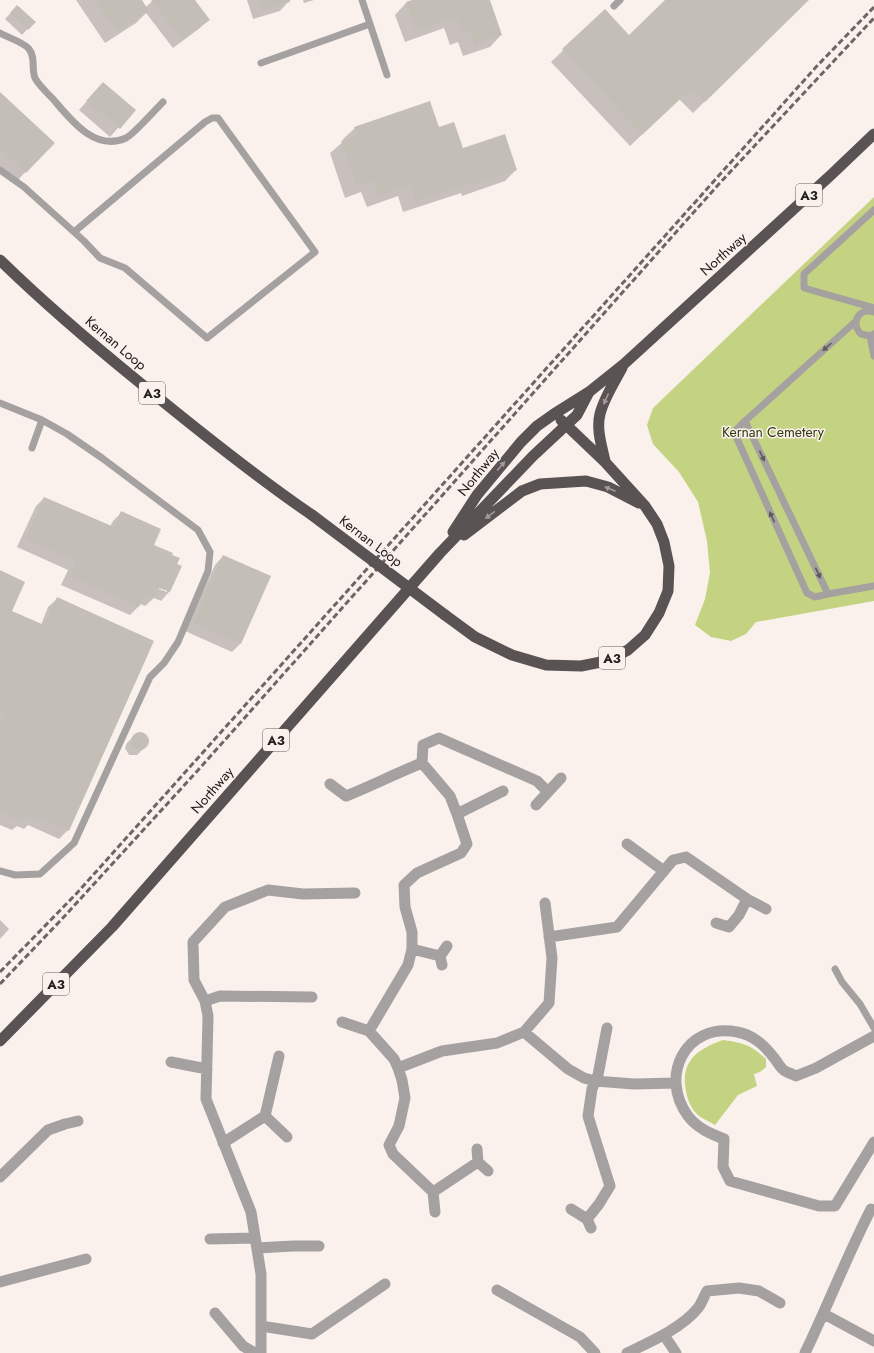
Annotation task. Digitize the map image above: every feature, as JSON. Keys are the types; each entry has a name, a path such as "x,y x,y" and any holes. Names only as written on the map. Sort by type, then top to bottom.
{"highway":[{"name":"Northway","path":"440,553 476,495 521,442 537,426 589,392 624,364 826,180 874,134"},
{"name":"Kernan Loop","path":"0,260 95,346 178,414 274,489 312,515 475,637 512,654 546,665 581,666 606,661 628,650 645,635 659,613 668,591 669,566 664,542 657,524 645,506"},
{"path":"605,462 599,430 600,415 606,399 624,364"},
{"name":"Northway","path":"0,1041 112,927 440,553 576,414 589,392"},
{"name":"A3","path":"554,414 605,462 645,506"},
{"path":"461,519 522,459 552,426 566,424"},
{"name":"A3","path":"440,553 522,491 540,484 586,481 608,487 645,506"}],"street":[{"path":"368,1031 408,965 412,949 412,932 405,907 404,885 417,873 461,853 466,844 450,796 422,763 424,745 439,738 537,781 548,792"},
{"path":"330,784 346,796 364,789 402,770 422,763"},
{"path":"536,804 561,778"},
{"path":"457,814 503,791"},
{"path":"627,844 664,871"},
{"path":"549,937 617,926 673,860 686,857 747,899 766,909"},
{"path":"261,1353 261,1274 256,1243 250,1212 206,1099 208,1016 205,1001 194,980 193,942 225,907 268,890 304,894 355,893"},
{"path":"716,923 729,926 739,915 747,899"},
{"path":"398,1068 442,1051 497,1043 524,1032 549,1003 552,958 545,903"},
{"path":"412,949 441,961 446,946"},
{"path":"205,1001 220,996 312,997"},
{"path":"342,1022 368,1031 394,1058 402,1080 405,1098 399,1126 389,1145 393,1154 433,1192 435,1212"},
{"path":"571,1209 589,1223 610,1186 588,1116 592,1089 598,1075 607,1028"},
{"path":"874,1036 816,1068 796,1076 784,1071 766,1047 755,1038 737,1032 719,1031 704,1035 691,1043 681,1056 676,1070 678,1099 689,1117 706,1131 724,1139 723,1167 730,1181 819,1206 836,1206 874,1142"},
{"path":"524,1032 568,1069 584,1078 595,1081 634,1084 676,1083"},
{"path":"223,1143 265,1116 279,1056"},
{"path":"171,1062 207,1068"},
{"path":"265,1116 287,1137"},
{"path":"0,1177 48,1130 78,1121"},
{"path":"477,1149 478,1162 488,1171"},
{"path":"433,1192 478,1162"},
{"path":"805,1353 824,1314 854,1241 872,1209"},
{"path":"210,1239 293,1246 319,1246"},
{"path":"0,1282 86,1259"},
{"path":"261,1326 312,1334 385,1284"},
{"path":"627,1353 664,1335 699,1307 707,1291 739,1288 759,1291 780,1303"},
{"path":"497,1290 580,1336 595,1353"},
{"path":"215,1313 243,1346 255,1353"},
{"path":"824,1314 874,1341"},
{"path":"664,1335 676,1353"}],"lane":[{"path":"362,0 387,75"},
{"path":"614,6 620,0"},
{"path":"261,63 370,24"},
{"path":"0,33 29,48 34,56 33,64 35,79 73,122 94,138 105,141 117,141 127,138 163,102"},
{"path":"0,170 24,188 74,232 100,258 125,268 207,338 315,252 218,118 212,118 205,122 74,232"},
{"path":"872,309 804,288 803,284 804,274 874,210"},
{"path":"872,309 861,313 858,316 856,327 858,331 865,335 872,335 874,356"},
{"path":"856,322 745,420 734,432 807,593 815,597 874,586"},
{"path":"0,403 42,420 67,434 102,458 198,530 210,552 208,572 178,642 164,663 150,677 74,843 40,874 15,875 0,871"},
{"path":"32,448 42,420"},
{"path":"745,420 828,594"},
{"path":"835,970 842,982 860,1004 874,1028"}],"green space":[{"name":"Kernan Cemetery","path":"874,197 874,601 756,622 746,634 731,641 711,637 695,625 705,599 710,573 707,541 698,502 679,472 653,444 647,425 653,408"},
{"path":"723,1040 742,1044 756,1051 766,1059 766,1067 760,1072 754,1074 757,1086 738,1095 715,1125 699,1116 692,1108 686,1091 685,1081 688,1064 692,1058 698,1052"}],"building":[{"path":"95,0 142,0 149,11 117,32"},
{"path":"151,0 195,0 210,20 182,40"},
{"path":"258,0 290,0 290,2 262,11"},
{"path":"412,0 490,0 502,35 475,45 470,31 462,34 456,17 416,31 406,2"},
{"path":"665,0 809,0 705,102 692,88 642,135 562,49 605,9 629,35"},
{"path":"17,5 36,22 28,30 10,13"},
{"path":"103,82 136,110 120,129 86,101"},
{"path":"0,92 55,143 26,173 0,149"},
{"path":"430,101 439,127 454,122 463,148 505,134 517,170 474,185 473,182 415,201 410,185 378,196 373,181 357,187 341,141 357,135 354,127"},
{"path":"44,497 114,527 121,511 161,529 154,545 173,553 172,555 180,558 177,564 182,566 170,592 159,588 155,598 145,594 139,607 69,576 76,561 25,539"},
{"path":"223,555 271,576 241,644 193,623"},
{"path":"0,570 25,582 12,611 44,625 57,597 154,641 69,831 36,816 34,821 24,816 22,822 0,812 0,725 4,716 0,714"},
{"path":"136,732 144,732 149,737 147,748 144,750 136,750 131,745 131,737"}],"railway":[{"path":"0,972 77,893 816,67 874,7"},
{"path":"0,984 61,920 200,768 718,185 874,18"}]}
